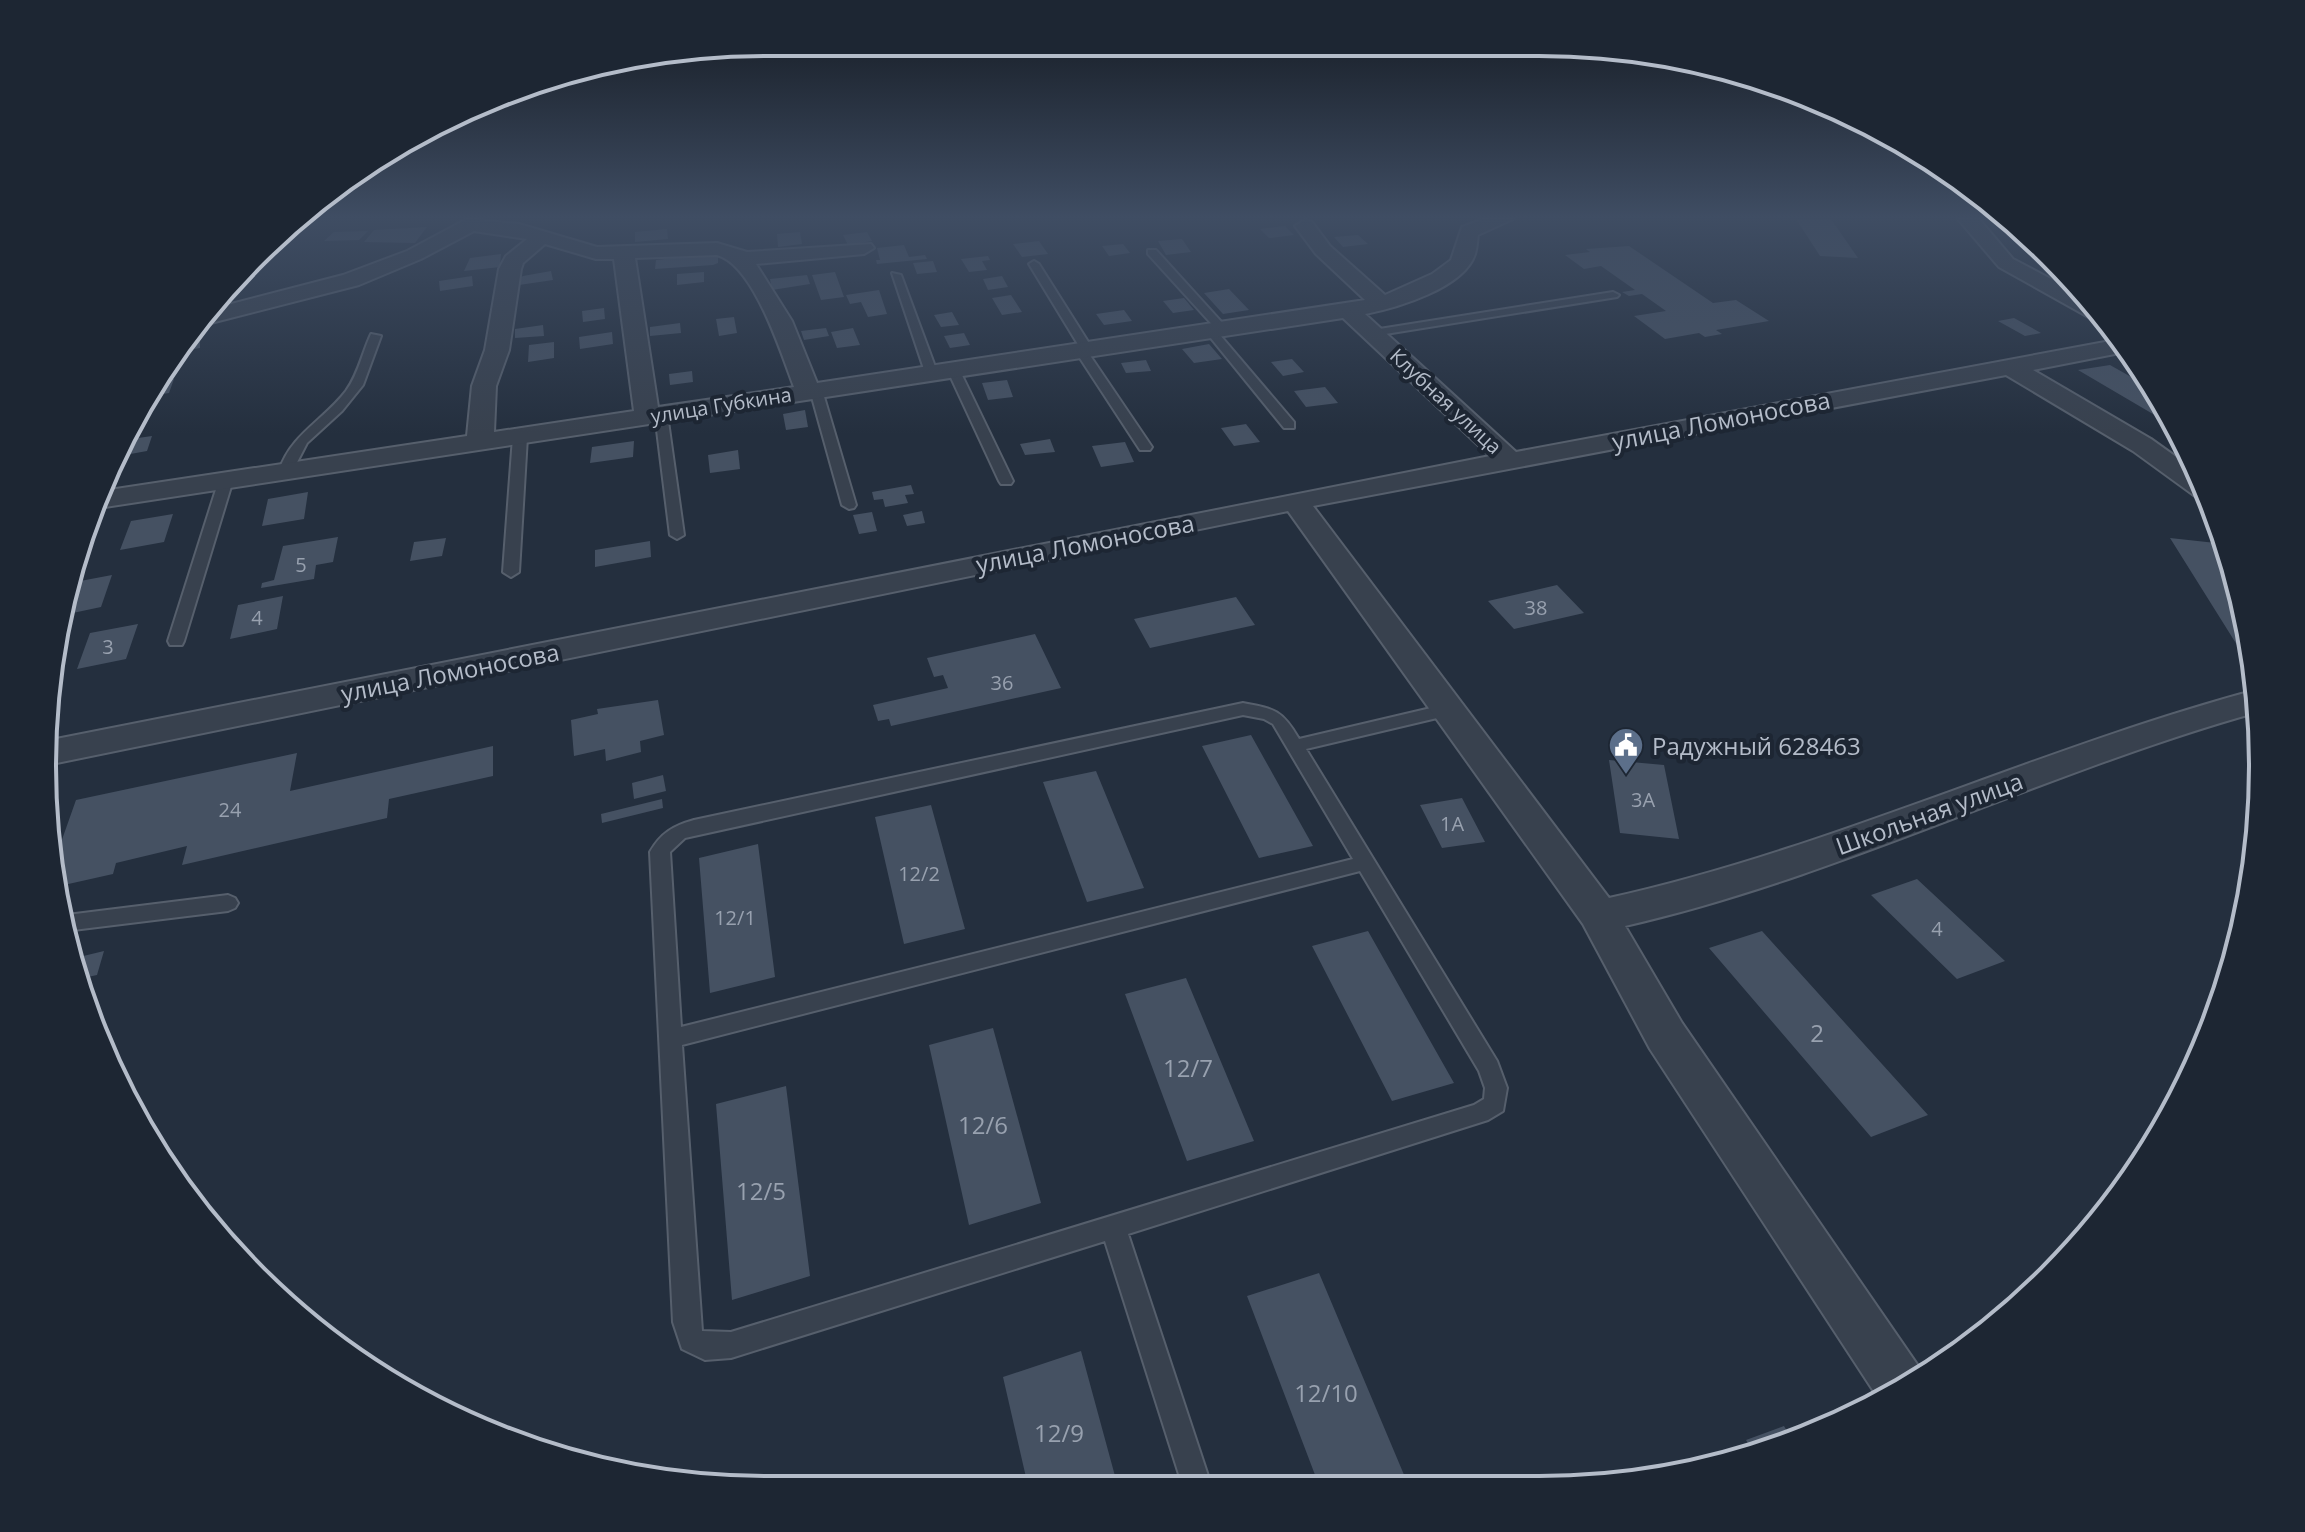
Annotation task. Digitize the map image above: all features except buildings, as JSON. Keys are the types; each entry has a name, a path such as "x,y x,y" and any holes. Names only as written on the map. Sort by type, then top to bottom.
{"street":[{"path":"219,314 310,290"},
{"path":"480,443 484,386 497,350 507,290"},
{"path":"631,290 654,415"},
{"path":"762,290 781,321 812,391"},
{"path":"1367,290 1382,304"},
{"path":"1348,310 1382,304 1416,290"},
{"path":"2057,290 2075,300"},
{"name":"улица Губкина","path":"108,499 1348,310"},
{"name":"Клубная улица","path":"1348,310 1509,460"},
{"name":"улица Ломоносова","path":"57,751 1295,501 2112,348"},
{"path":"2009,366 2142,445 2188,478"},
{"path":"1295,501 1600,916 1617,953 1666,1036 1897,1379"},
{"name":"Школьная улица","path":"1600,916 1681,900 1750,880 2120,742 2246,704"}],"lane":[{"path":"904,290 942,370 1006,481"},
{"path":"1049,290 1145,447"},
{"path":"1184,290 1289,425"},
{"path":"1373,333 1613,295"},
{"path":"286,471 294,446 346,399 356,384 368,363 375,336"},
{"path":"812,391 849,505"},
{"path":"654,415 677,535"},
{"path":"511,572 520,437"},
{"path":"176,641 226,480"},
{"path":"1243,709 1269,714 1279,720 1365,863 1489,1068 1496,1088 1495,1104 1480,1113 731,1345 705,1347 691,1340 686,1322 660,852 675,833 1243,709"},
{"path":"1294,746 1448,710"},
{"path":"670,1039 1365,863"},
{"path":"74,922 228,903"},
{"path":"1113,1227 1194,1476"}],"place":[{"name":"Радужный 628463","path":"1626,776"}]}
